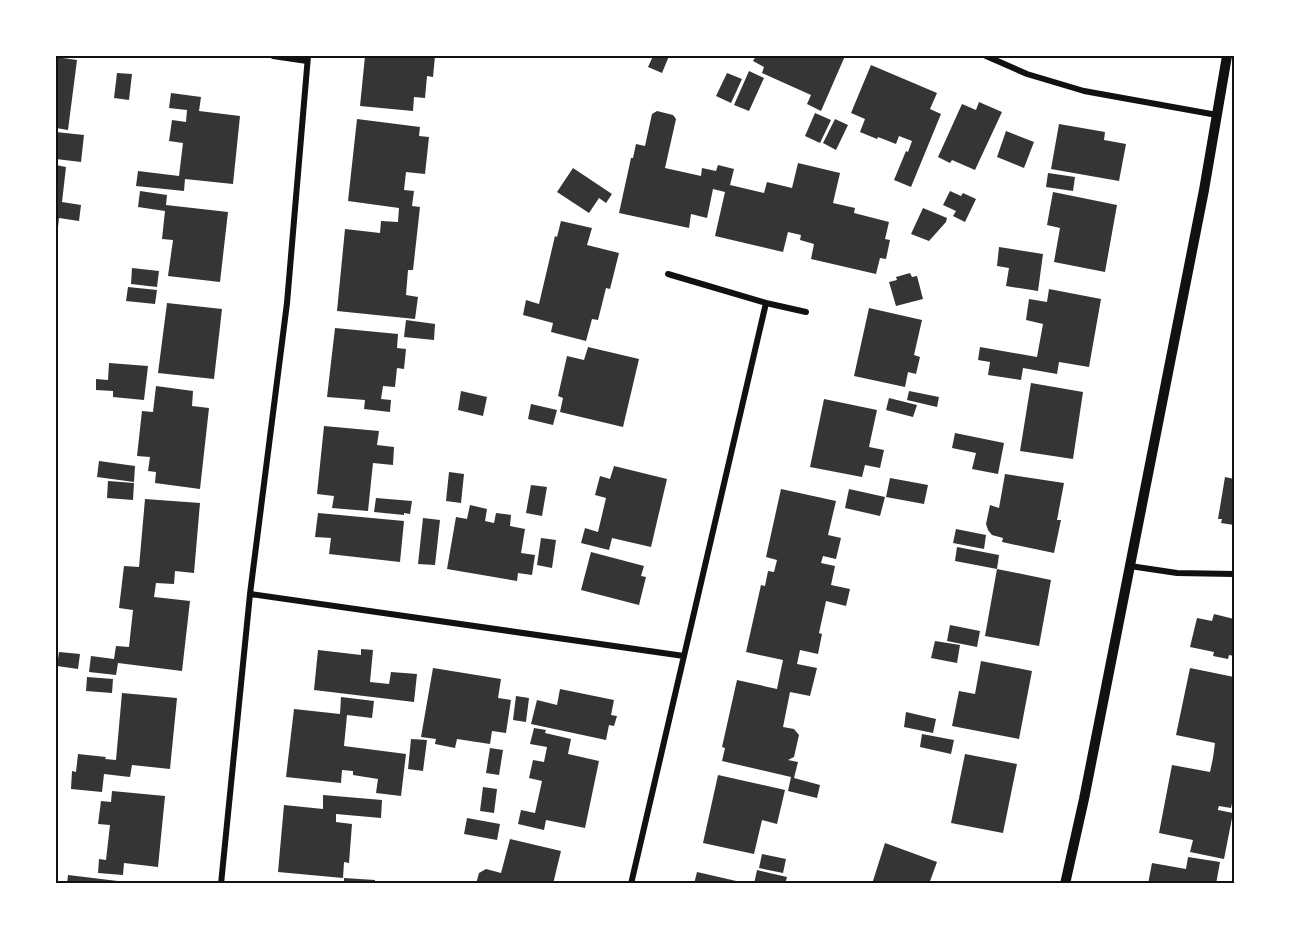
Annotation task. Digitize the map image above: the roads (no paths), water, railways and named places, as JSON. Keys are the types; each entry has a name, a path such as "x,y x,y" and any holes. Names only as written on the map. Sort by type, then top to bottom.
{"street":[{"path":"221,884 250,594 288,303 308,58 273,56"},
{"path":"986,56 1027,74 1084,91 1217,115"},
{"path":"1065,884 1084,799 1204,190 1227,56"},
{"path":"668,274 766,303 806,312"},
{"path":"631,884 766,303"},
{"path":"1130,566 1177,573 1234,574"},
{"path":"250,594 684,656"}]}
